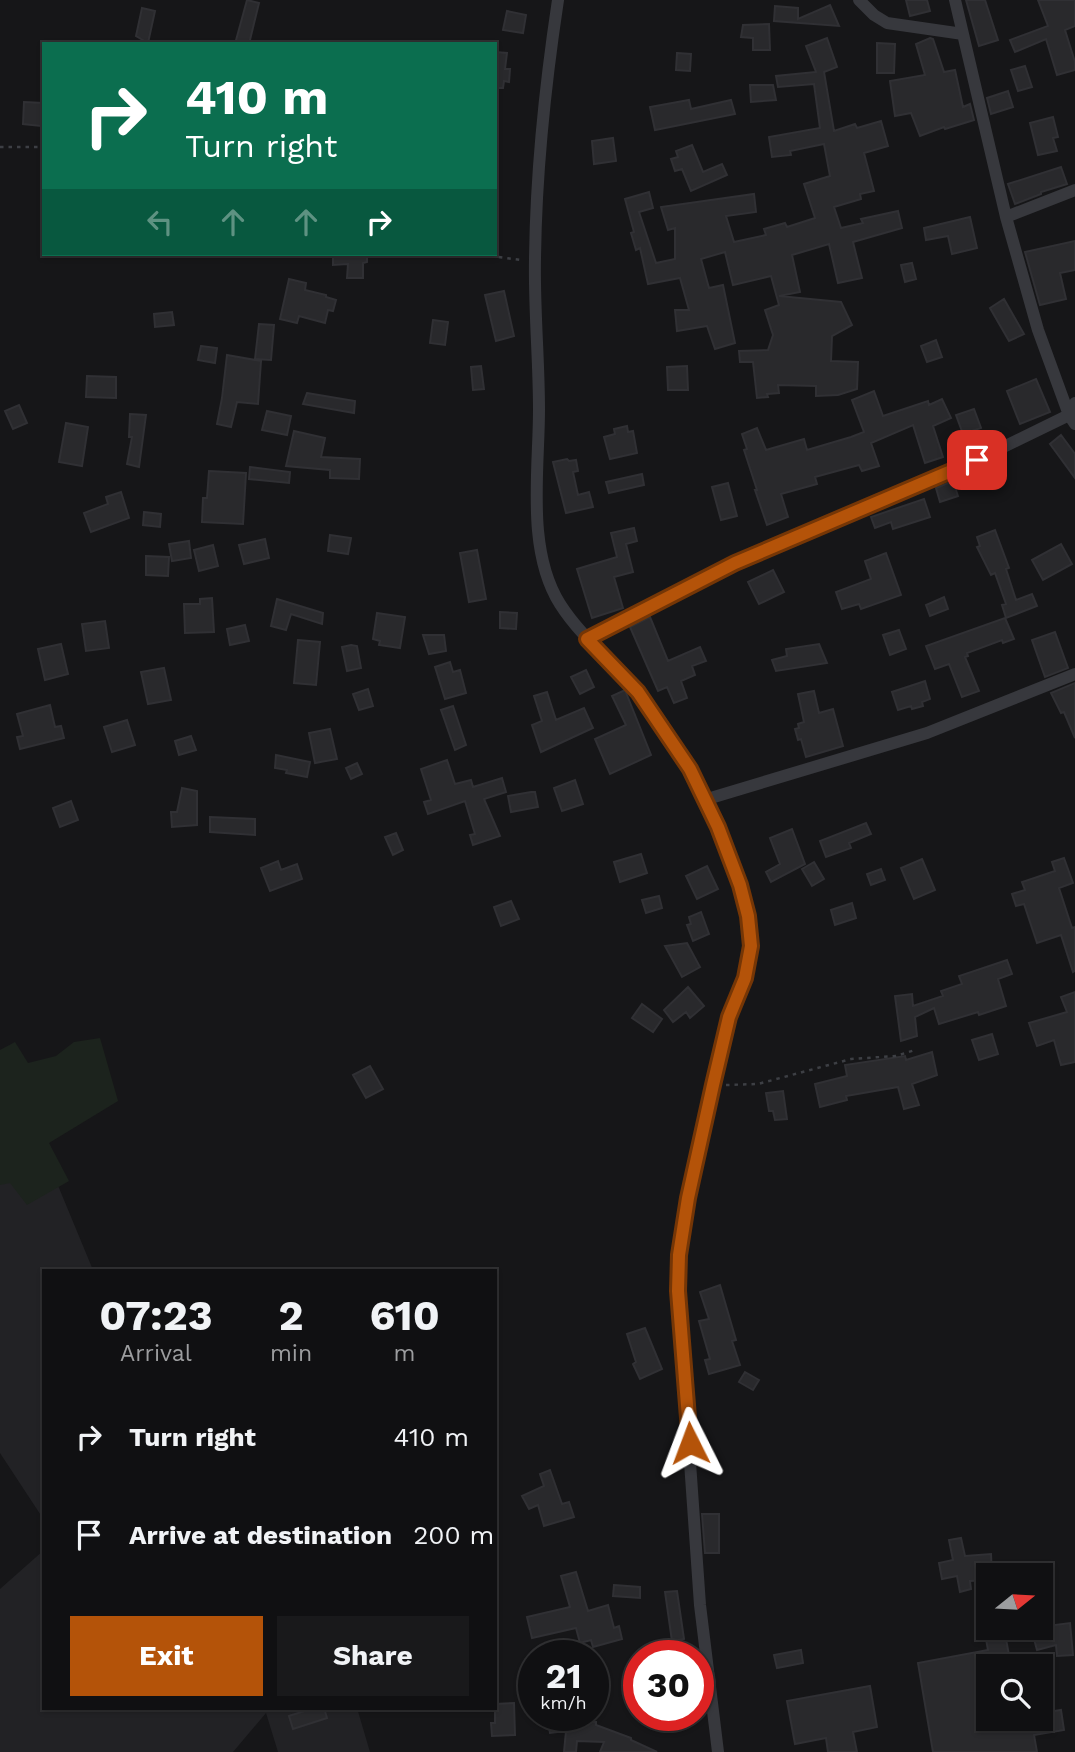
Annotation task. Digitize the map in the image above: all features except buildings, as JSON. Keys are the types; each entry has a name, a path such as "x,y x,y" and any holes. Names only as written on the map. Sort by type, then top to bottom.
{"street":[{"path":"558,0 544,109 535,261 539,410 537,481 539,538 545,568 559,603 587,639 646,702 690,769 718,827 740,885 748,916 751,946 745,978 729,1017 713,1085 688,1198 679,1255 678,1291 700,1605 718,1752"},
{"path":"859,0 870,12 887,23 963,34"},
{"path":"587,639 735,563 954,471 1073,414 1038,330 1006,217 955,0"},
{"path":"1006,217 1075,190"},
{"path":"704,800 927,733 1075,674"}],"path":[{"path":"0,147 42,148"},
{"path":"492,256 535,261"},
{"path":"713,1085 758,1084 851,1059 896,1056 915,1050"}],"shaded area":[{"path":"100,1038 118,1101 49,1143 69,1181 27,1205 10,1183 0,1185 0,1050 15,1042 28,1063 56,1056 74,1042"},
{"path":"6,1060 93,1269 42,1269 42,1517 0,1453 0,1063"},
{"path":"42,1552 42,1710 358,1710 370,1752 278,1752 266,1713 233,1752 0,1752 0,1589"}],"route":[{"path":"690,1443 678,1291 679,1255 688,1198 729,1017 745,978 751,946 748,916 740,885 718,827 690,769 638,692 587,639 735,563 977,460"}]}
